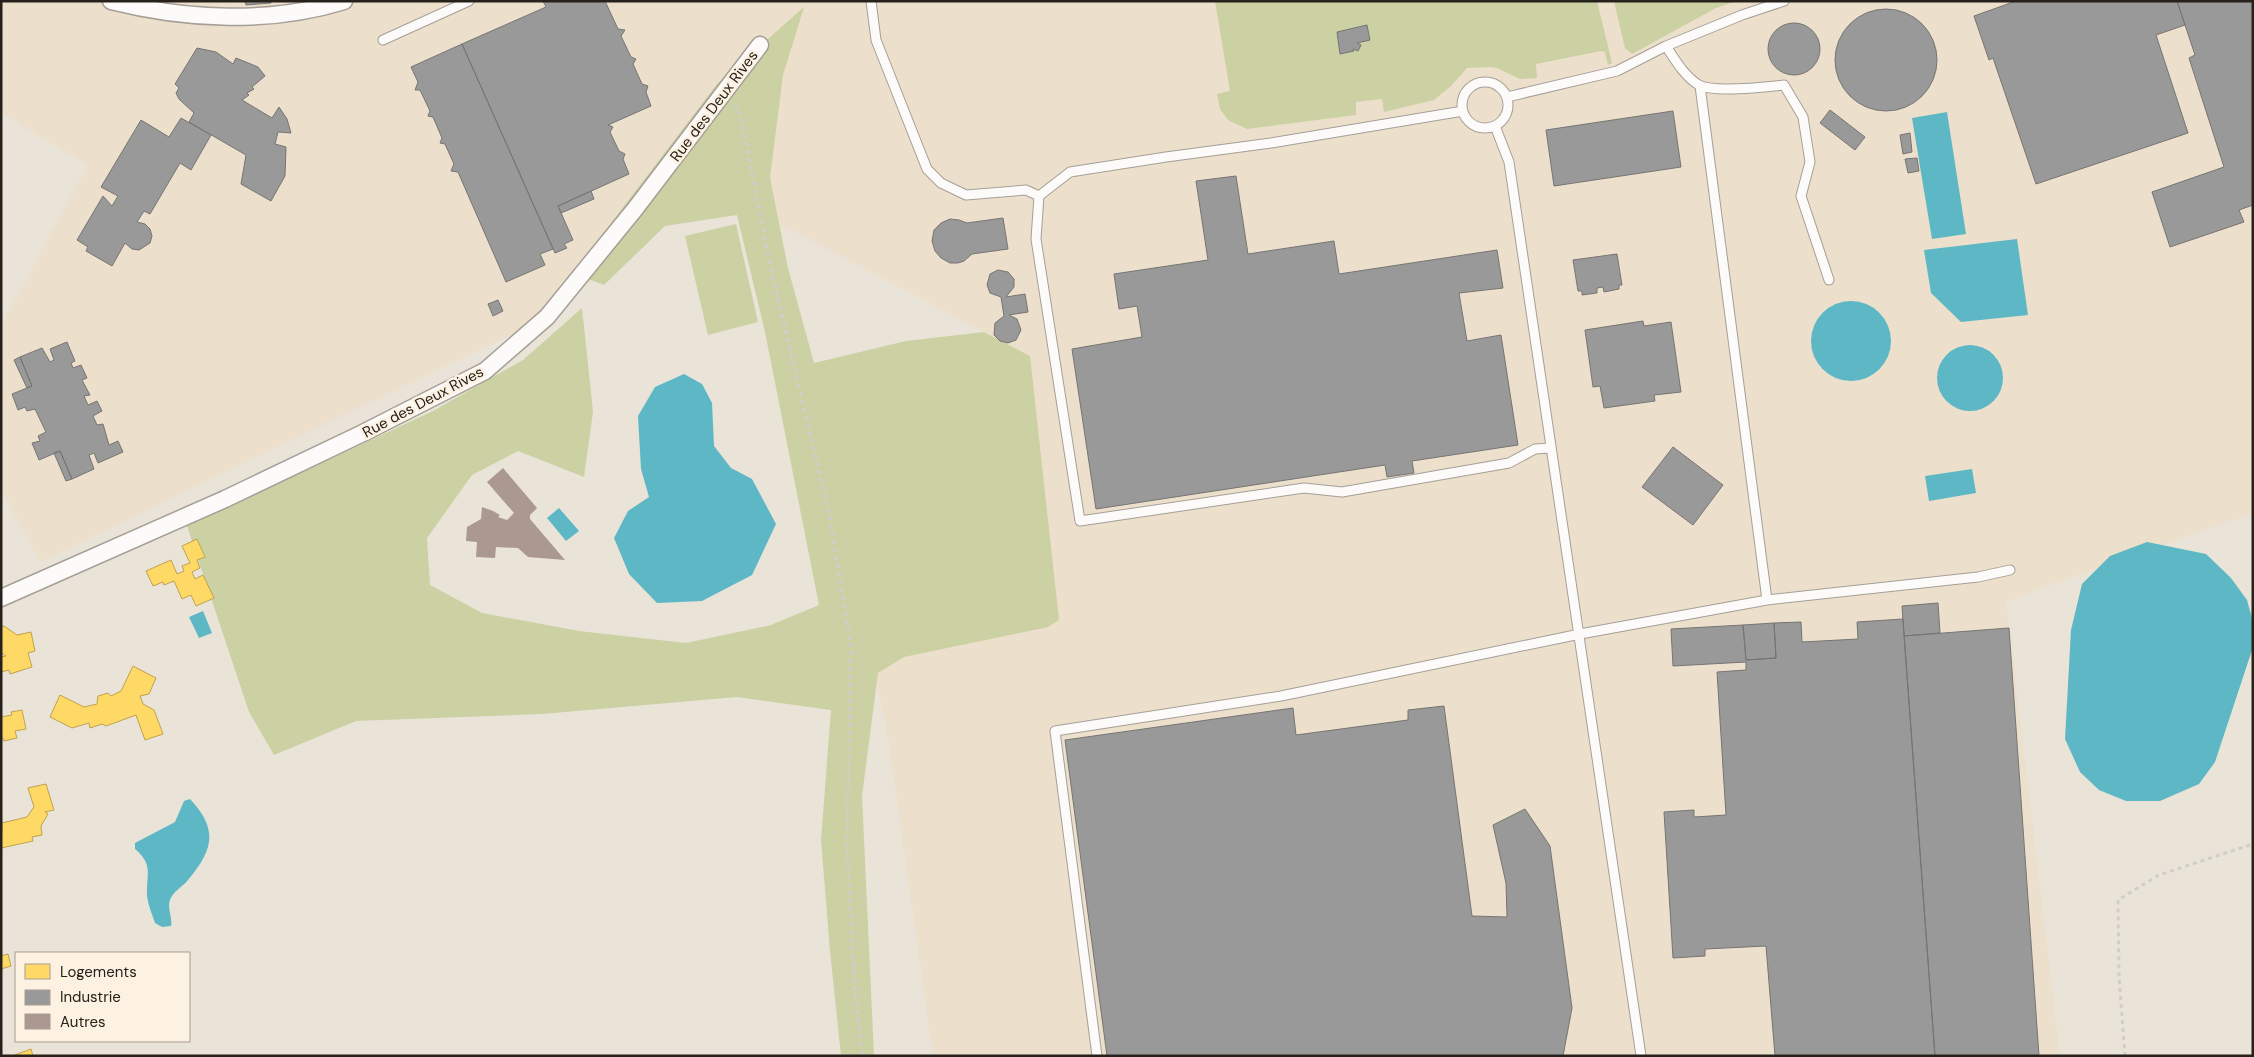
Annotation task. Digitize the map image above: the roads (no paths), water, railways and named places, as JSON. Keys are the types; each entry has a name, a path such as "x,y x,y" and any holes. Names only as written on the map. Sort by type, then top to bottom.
{"street":[{"path":"111,1 145,10 208,16 250,16 310,11 344,1"},
{"name":"Rue des Deux Rives","path":"1,598 225,499 363,434 485,371 547,318 635,209 760,46"}],"lane":[{"path":"383,40 470,1"},
{"path":"872,1 876,40 927,169 942,183 966,195 1026,190 1040,196"},
{"path":"1507,97 1617,71 1666,46 1742,15 1784,1"},
{"path":"1666,46 1689,78 1700,86 1725,89 1784,86 1803,116 1810,162 1801,196 1829,280"},
{"path":"1488,82 1498,86 1507,97 1507,113 1502,122 1495,126 1482,128 1472,125 1465,117 1463,97 1469,88 1478,83 1488,82"},
{"path":"1700,86 1767,600"},
{"path":"1463,111 1271,143 1166,156 1070,172 1040,196 1036,239 1080,521 1304,488 1342,492 1509,463 1535,448 1550,448"},
{"path":"1495,126 1509,162 1641,1056"},
{"path":"1097,1056 1055,731 1281,696 1580,634 1767,600 1978,577 2010,570"}],"water":[{"path":"1947,112 1966,234 1932,239 1912,118"},
{"path":"2017,239 2028,315 1961,322 1931,293 1924,250"},
{"path":"1843,301 1859,301 1880,312 1891,333 1891,349 1880,370 1859,381 1843,381 1829,375 1817,363 1811,349 1811,333 1817,319 1829,307"},
{"path":"1963,345 1977,345 1989,350 1998,359 2003,371 2001,391 1994,402 1977,411 1963,411 1951,406 1942,397 1937,385 1937,371 1942,359 1951,350"},
{"path":"684,374 702,384 712,403 714,446 731,468 752,479 776,524 752,575 702,601 657,603 629,574 614,538 628,511 649,497 641,469 638,416 655,387"},
{"path":"1972,469 1976,493 1929,501 1925,476"},
{"path":"559,508 579,531 566,541 547,518"},
{"path":"2147,542 2206,554 2231,578 2247,600 2253,622 2253,647 2215,762 2199,784 2160,801 2126,801 2099,790 2080,772 2065,739 2071,630 2082,584 2110,556"},
{"path":"203,611 212,633 199,638 189,617"},
{"path":"190,799 199,810 209,830 207,849 197,869 170,900 171,926 162,927 155,923 150,910 147,896 147,865 135,849 135,843 175,822 184,801"}]}
